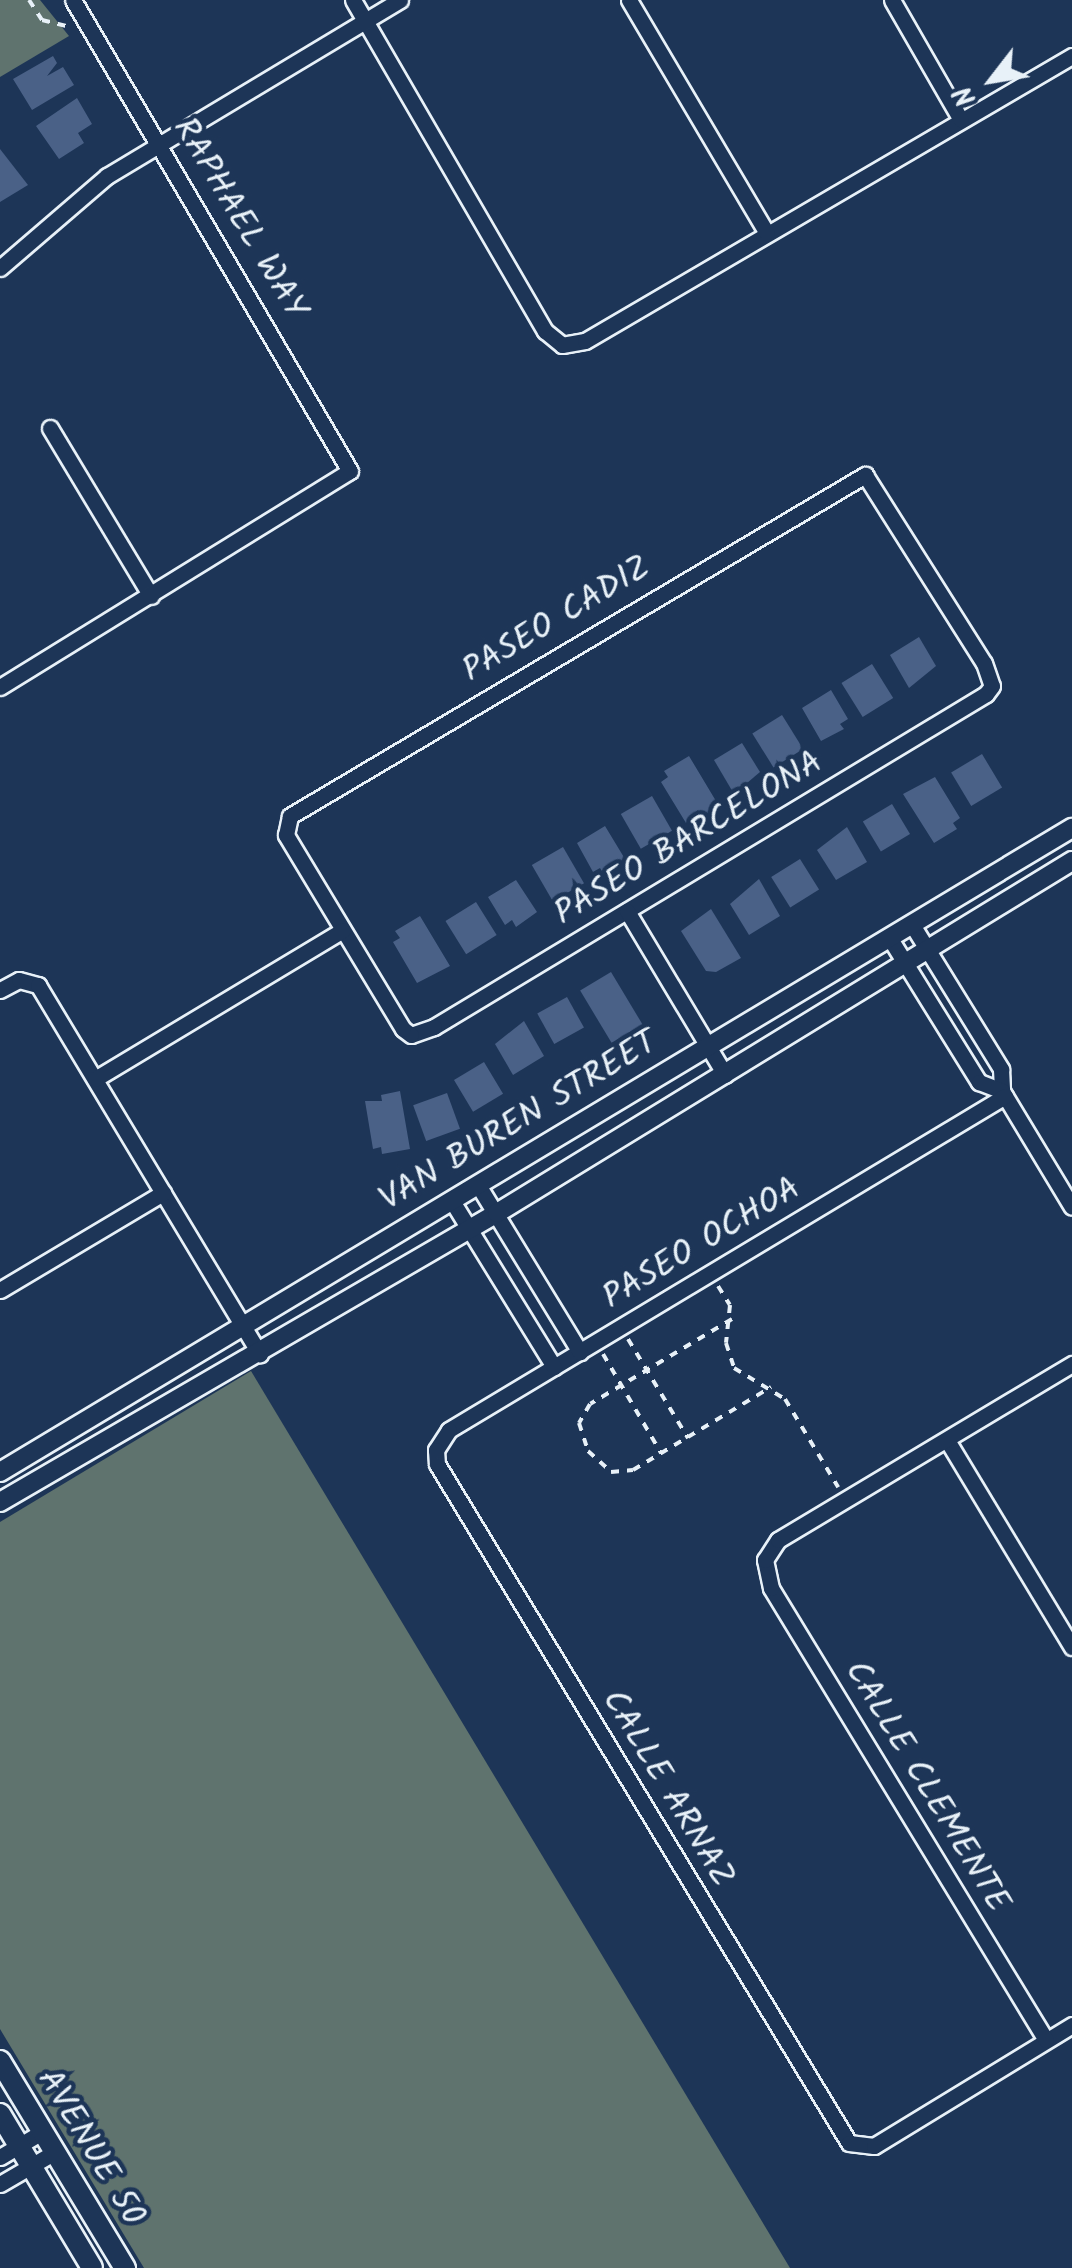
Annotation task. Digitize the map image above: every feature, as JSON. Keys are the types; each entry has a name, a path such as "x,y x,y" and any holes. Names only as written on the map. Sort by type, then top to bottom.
{"main road":[{"name":"AVENUE 50","path":"0,2061 125,2268"},
{"name":"AVENUE 50","path":"0,2114 92,2268"}],"street":[{"name":"RAPHAEL WAY","path":"72,0 350,471 151,596"},
{"path":"353,0 545,331 562,345 584,341 1072,56"},
{"path":"0,268 70,203 160,144 400,0"},
{"path":"629,0 767,233"},
{"path":"892,0 962,120"},
{"path":"0,687 151,596 50,428"},
{"name":"PASEO CADIZ","path":"342,930 284,824 351,778 865,475 954,612 992,686"},
{"name":"PASEO BARCELONA","path":"342,930 411,1035 627,912 992,686"},
{"name":"VAN BUREN STREET","path":"0,1472 1072,828"},
{"name":"VAN BUREN STREET","path":"0,1502 260,1354 496,1213 906,966 1072,861"},
{"path":"627,912 726,1074"},
{"path":"911,923 1001,1069 1004,1094 1072,1207"},
{"path":"95,1079 342,930"},
{"path":"888,938 979,1082 1004,1094"},
{"path":"0,990 29,979 95,1079 260,1354"},
{"name":"PASEO OCHOA","path":"436,1450 450,1430 1004,1094"},
{"path":"478,1185 580,1352"},
{"path":"0,1290 163,1192"},
{"path":"452,1201 554,1368"},
{"path":"846,1500 1072,1364"},
{"path":"947,1440 1072,1647"},
{"name":"CALLE ARNAZ","path":"436,1450 447,1481 828,2116 849,2144 874,2146 1046,2040"},
{"name":"CALLE CLEMENTE","path":"846,1500 778,1540 765,1560 771,1588 1046,2040"},
{"path":"1046,2040 1072,2025"},
{"path":"0,2157 42,2132"},
{"path":"0,2184 55,2152"}],"path":[{"path":"29,0 42,20 66,26"},
{"path":"711,1273 732,1319 726,1343 734,1368 771,1388 846,1500"},
{"path":"732,1319 583,1412 580,1435 588,1452 600,1466 622,1472 771,1388"},
{"path":"621,1327 688,1438"},
{"path":"596,1342 661,1453"}],"green space":[{"path":"0,0 40,0 69,36 0,77"},
{"path":"251,1371 790,2268 144,2268 0,2029 0,1522"}],"building":[{"path":"53,56 57,63 47,76 63,67 74,85 32,110 13,79"},
{"path":"77,98 92,124 78,133 84,143 59,159 36,126"},
{"path":"0,149 28,185 0,202"},
{"path":"919,637 936,666 909,688 890,655"},
{"path":"872,664 893,698 863,717 841,683"},
{"path":"831,690 848,719 840,724 844,729 821,741 802,708"},
{"path":"782,715 803,749 774,767 752,734"},
{"path":"742,743 760,772 734,794 714,760"},
{"path":"982,754 1002,787 971,806 951,773"},
{"path":"689,756 719,806 701,817 698,810 686,823 661,782 668,777 664,771"},
{"path":"935,777 960,818 953,823 957,829 934,843 903,794"},
{"path":"652,796 672,831 641,849 621,814"},
{"path":"892,804 910,834 881,852 863,822"},
{"path":"605,826 625,859 603,873 600,868 593,872 577,843"},
{"path":"847,827 867,862 836,880 817,850"},
{"path":"563,847 584,883 553,901 532,865"},
{"path":"800,859 819,890 790,908 771,877"},
{"path":"759,879 780,916 749,935 730,904"},
{"path":"516,880 537,912 516,927 512,920 505,925 488,897"},
{"path":"476,902 497,935 466,954 445,921"},
{"path":"711,909 741,958 716,972 706,971 681,931"},
{"path":"420,916 450,966 417,983 393,942 400,938 395,931"},
{"path":"611,972 642,1024 612,1043 580,991"},
{"path":"567,997 584,1028 554,1044 537,1013"},
{"path":"524,1021 544,1056 513,1075 495,1044"},
{"path":"484,1062 503,1094 473,1112 454,1080"},
{"path":"400,1091 410,1149 382,1154 381,1147 373,1149 365,1101 382,1101 381,1095"},
{"path":"447,1093 460,1129 426,1141 413,1105"}]}
